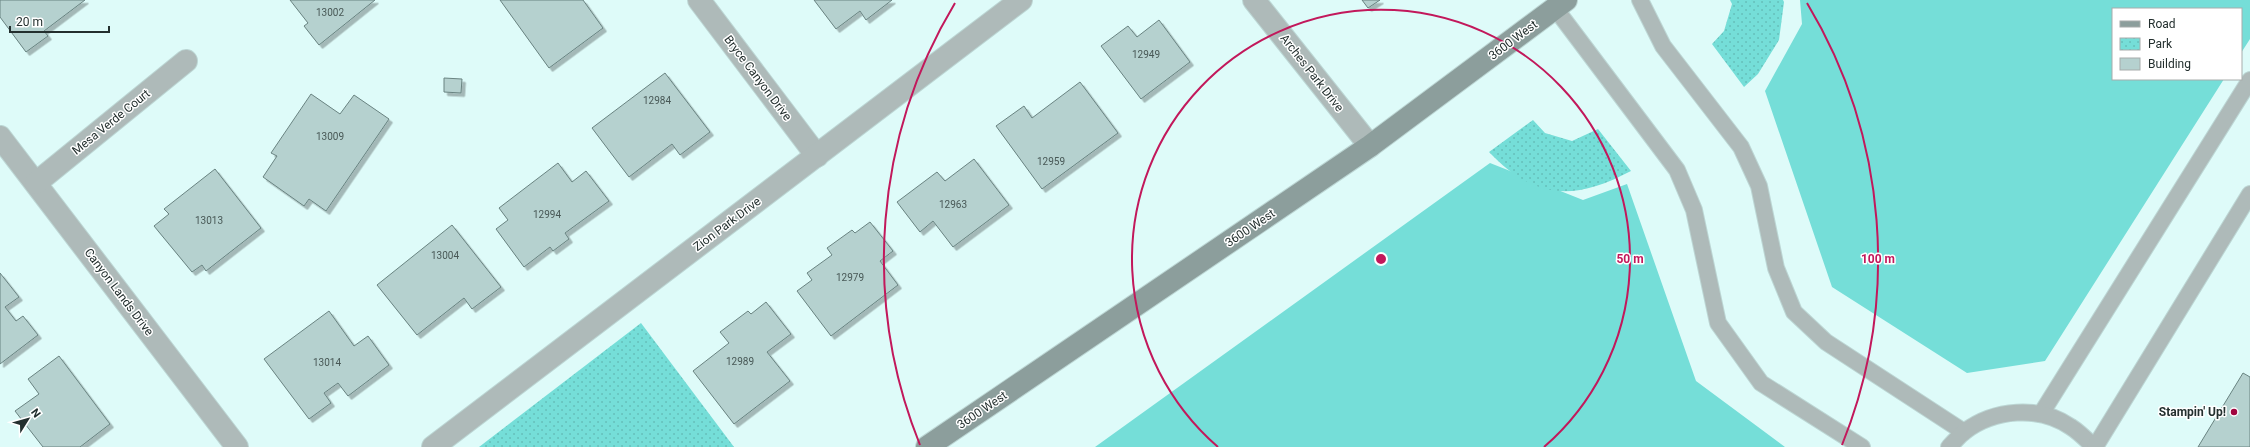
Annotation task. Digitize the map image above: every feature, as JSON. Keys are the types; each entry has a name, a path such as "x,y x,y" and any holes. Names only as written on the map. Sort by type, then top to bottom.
{"main road":[{"name":"3600 West","path":"927,447 1370,146 1560,4"}],"street":[{"name":"Bryce Canyon Drive","path":"699,0 817,156"},
{"name":"Zion Park Drive","path":"433,447 1021,0"},
{"name":"Arches Park Drive","path":"1254,0 1370,146"},
{"name":"Mesa Verde Court","path":"36,183 186,61"},
{"name":"Canyon Lands Drive","path":"0,137 237,447"}],"lane":[{"path":"1640,0 1664,46 1741,147 1759,186 1776,268 1794,312 1826,342 1964,432"},
{"path":"1560,4 1677,170 1694,210 1718,323 1761,382 1862,447"},
{"path":"2041,414 2250,80"},
{"path":"1949,447 1964,432 1988,418 2007,413 2041,414 2071,426 2095,447 2250,194"}],"green space":[{"path":"1730,0 1783,0 1784,2 1779,40 1758,74 1744,87 1712,44 1724,31 1732,4"},
{"path":"1800,0 2250,0 2250,39 2242,51 2242,8 2112,8 2112,80 2223,80 2045,361 1967,373 1832,287 1765,91 1802,24"},
{"path":"1533,120 1545,133 1572,141 1598,129 1631,171 1610,181 1573,191 1556,191 1539,187 1523,179 1506,168 1489,152"},
{"path":"1490,163 1583,200 1627,184 1696,381 1785,447 1095,447"},
{"path":"641,323 734,447 479,447"}],"building":[{"path":"0,0 85,0 44,31 48,36 26,52 0,17"},
{"path":"290,0 375,0 319,45 304,26 308,23"},
{"path":"500,0 583,0 603,28 549,68"},
{"path":"814,0 892,0 866,20 860,11 836,29"},
{"path":"1362,0 1380,0 1368,8"},
{"path":"1159,20 1190,62 1141,99 1101,46 1128,26 1137,37"},
{"path":"665,73 710,132 680,155 672,144 629,177 592,128"},
{"path":"444,78 462,79 461,93 444,92"},
{"path":"1080,82 1118,133 1042,189 996,126 1024,106 1032,118"},
{"path":"311,94 340,114 354,95 389,119 326,211 309,199 304,206 263,177 277,156 271,153"},
{"path":"974,159 1009,205 953,247 933,221 920,232 897,202 937,172 945,181"},
{"path":"558,163 572,182 586,171 609,201 565,233 569,239 553,251 550,247 524,267 496,229 508,220 499,208"},
{"path":"215,169 261,228 206,271 202,265 192,272 154,226 169,214 164,209"},
{"path":"870,222 893,251 880,261 898,285 831,336 797,291 812,280 807,273 832,255 827,248 852,230 855,233"},
{"path":"452,225 501,287 472,309 464,298 417,335 377,285"},
{"path":"0,273 19,297 5,307 16,321 23,316 38,335 0,364"},
{"path":"766,302 791,334 767,352 790,381 734,424 693,371 729,343 720,332 748,311 751,314"},
{"path":"329,311 354,346 368,336 389,365 348,396 338,383 324,393 331,403 309,419 264,359"},
{"path":"59,356 110,424 80,447 43,447 15,411 39,394 28,379"},
{"name":"Stampin' Up!","path":"2243,373 2250,377 2250,447 2198,447"}],"place":[{"name":"Stampin' Up!","path":"2234,412"}]}
